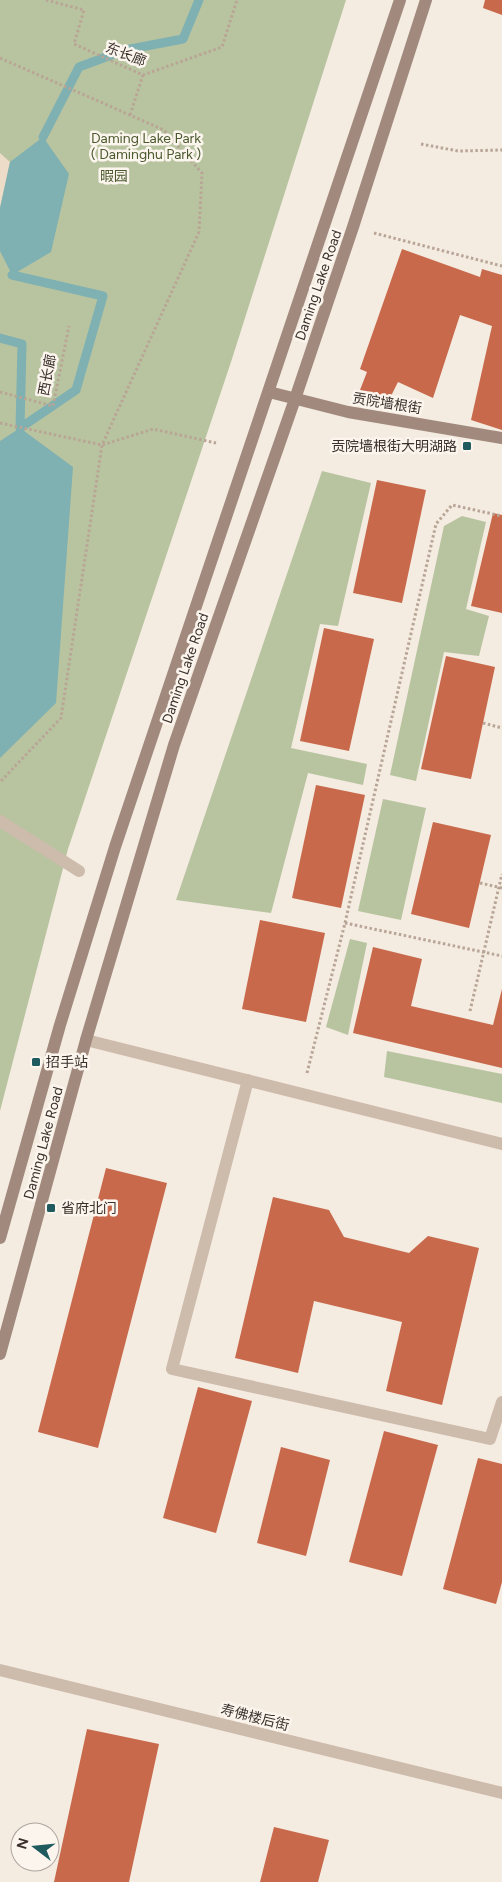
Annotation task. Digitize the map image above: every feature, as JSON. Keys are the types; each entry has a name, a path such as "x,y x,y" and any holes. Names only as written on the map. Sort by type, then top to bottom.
{"main road":[{"name":"Daming Lake Road","path":"0,1238 63,1016 115,847 400,0"},
{"name":"Daming Lake Road","path":"0,1354 86,1040 174,745 353,228 426,0"},
{"name":"贡院墙根街","path":"269,392 348,412 502,438"}],"street":[{"path":"0,821 78,871"},
{"path":"86,1040 502,1144"},
{"path":"248,1080 172,1369 490,1439 502,1402"},
{"name":"寿佛楼后街","path":"0,1670 502,1792"}],"path":[{"name":"东长廊","path":"46,0 84,10 74,44 143,76 222,48 237,0"},
{"path":"0,58 164,130 202,173 199,232 102,445 61,718 0,782"},
{"path":"130,115 143,76"},
{"path":"421,144 458,151 502,150"},
{"path":"353,228 502,266"},
{"name":"西长廊","path":"0,392 53,406 69,326"},
{"path":"0,423 102,445 153,429 216,442"},
{"path":"302,1093 345,923 436,524 452,505 502,516"},
{"path":"483,723 502,728"},
{"path":"470,1012 501,888 502,874"},
{"path":"480,883 501,888"},
{"path":"345,923 502,956"}],"green space":[{"name":"Daming Lake Park ( Daminghu Park )","path":"0,0 346,0 231,362 68,849 0,1111"},
{"path":"322,471 371,483 338,626 320,624 291,748 367,764 363,785 308,773 271,913 176,900"},
{"path":"462,516 486,522 466,609 489,616 479,656 444,652 416,781 390,775 444,526"},
{"path":"383,799 426,808 401,920 358,911"},
{"path":"350,939 367,943 348,1035 326,1027"},
{"path":"387,1051 502,1074 502,1103 384,1077"}],"shaded area":[{"path":"0,153 10,162 0,208"}],"water":[{"path":"43,137 69,174 51,252 12,275 0,251 0,208 10,162"},
{"path":"20,428 73,467 56,703 0,758 0,441"}],"building":[{"path":"485,0 502,0 502,15 483,8"},
{"path":"402,249 480,277 482,269 502,275 502,430 471,420 492,326 460,315 433,398 398,382 388,402 360,390 367,372 360,369"},
{"path":"377,480 426,490 402,603 353,593"},
{"path":"493,513 502,515 502,613 471,606"},
{"path":"324,628 374,639 349,751 300,741"},
{"path":"446,656 495,667 471,779 421,769"},
{"path":"316,785 365,795 341,908 292,898"},
{"path":"433,822 491,835 469,928 411,914"},
{"path":"260,920 325,933 306,1022 242,1009"},
{"path":"373,947 422,959 411,1006 493,1025 502,989 502,1068 353,1033"},
{"path":"106,1168 167,1183 98,1448 38,1432"},
{"path":"273,1197 329,1210 344,1237 409,1253 428,1236 479,1248 442,1405 386,1391 402,1322 314,1301 298,1373 235,1358"},
{"path":"198,1387 252,1401 216,1533 163,1518"},
{"path":"384,1431 438,1445 402,1576 349,1562"},
{"path":"281,1447 330,1460 306,1556 257,1543"},
{"path":"478,1458 502,1464 502,1582 496,1604 443,1589"},
{"path":"87,1729 159,1744 129,1882 54,1882 56,1872 60,1872 60,1854"},
{"path":"274,1827 329,1840 318,1882 260,1882"}],"waterway":[{"path":"43,137 79,67 125,50 183,39 199,0"},
{"path":"12,275 103,296 76,390 20,428"},
{"path":"0,338 22,344 20,428"}],"place":[{"name":"贡院墙根街大明湖路","path":"467,446"},
{"name":"招手站","path":"36,1062"},
{"name":"省府北门","path":"51,1208"}],"park label":[{"name":"暇园","path":"114,176"}]}
